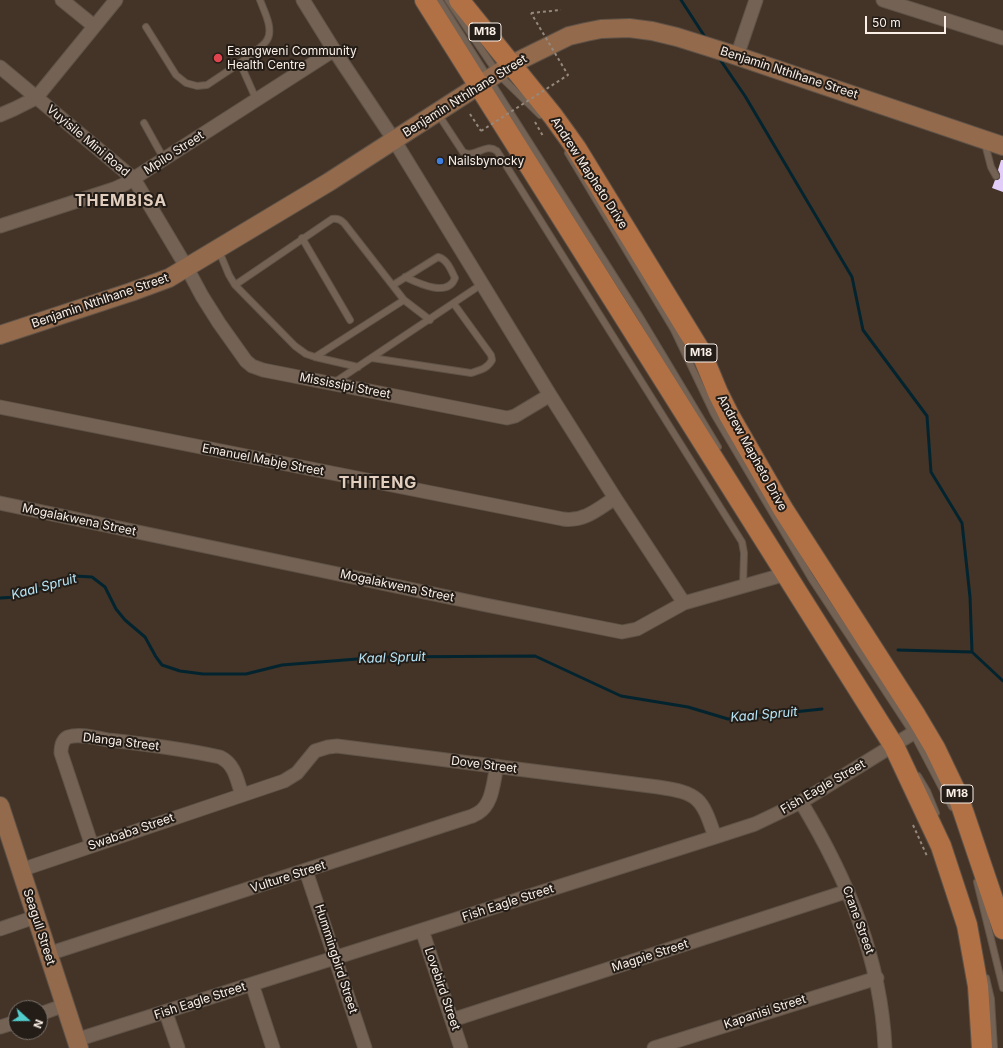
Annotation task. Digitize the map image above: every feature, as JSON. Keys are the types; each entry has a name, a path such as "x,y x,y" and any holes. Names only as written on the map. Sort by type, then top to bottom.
{"main road":[{"name":"Andrew Mapheto Drive","path":"425,0 494,76 554,116 576,148 701,352 729,415 869,655 918,730 944,766 958,796 1003,929"},
{"name":"Andrew Mapheto Drive","path":"459,0 494,76 786,574 896,744"},
{"name":"M18","path":"896,744 925,818 941,846 967,925 978,986 982,1048"}],"street":[{"path":"62,0 94,26"},
{"path":"0,115 36,98 116,0"},
{"path":"303,0 334,50 394,140 550,395 615,498 684,603"},
{"path":"734,55 756,0"},
{"path":"883,0 1003,38"},
{"name":"Benjamin Nthlhane Street","path":"0,335 169,278 329,182 494,76 569,36 601,29 629,28 652,31 678,37 1003,146"},
{"name":"Mpilo Street","path":"0,226 114,189 134,179 334,50"},
{"name":"Vuyisile Mini Road","path":"0,67 134,179 187,268"},
{"name":"Mississipi Street","path":"187,268 219,323 242,356 252,366 264,370 507,418 516,416 550,395"},
{"name":"Emanuel Mabje Street","path":"0,407 563,519 581,519 615,498"},
{"name":"Mogalakwena Street","path":"0,503 622,632 637,629 684,603 786,574"},
{"name":"Fish Eagle Street","path":"78,1044 252,984 755,824 801,802 918,730"},
{"name":"Dlanga Street","path":"92,846 61,753 62,744 65,739 72,736 134,743 220,757 226,760 234,769 242,795"},
{"name":"Dove Street","path":"242,795 292,777 315,751 328,747 347,747 658,787 684,792 691,794 704,808 715,837"},
{"name":"Vulture Street","path":"48,954 306,871 478,813 489,801 496,766"},
{"name":"Swababa Street","path":"21,870 242,795"},
{"name":"Crane Street","path":"801,802 835,861 860,921 877,978 885,1048"},
{"name":"Seagull Street","path":"0,806 78,1044"},
{"name":"Hummingbird Street","path":"306,871 365,1048"},
{"name":"Magpie Street","path":"452,1020 848,891"},
{"path":"0,929 36,917"},
{"name":"Lovebird Street","path":"422,930 461,1048"},
{"name":"Kapanisi Street","path":"654,1048 877,978"},
{"path":"252,984 273,1048"},
{"path":"48,1011 65,1005"},
{"path":"166,1013 178,1048"}],"lane":[{"path":"146,27 176,75 186,83 197,86 207,85 240,63 267,41 269,26 260,0"},
{"path":"439,0 494,76 544,119"},
{"path":"448,0 720,451"},
{"path":"240,63 256,99"},
{"path":"437,113 463,152 472,154 488,148 492,148 497,151 742,542 744,553 743,586"},
{"path":"144,122 164,159"},
{"path":"984,139 996,176"},
{"path":"565,149 674,330 714,414 811,578 869,655"},
{"path":"235,285 302,238 336,218 340,220 404,300 430,320"},
{"path":"302,238 350,320"},
{"path":"218,249 235,285 295,346 306,354 358,367"},
{"path":"393,285 438,257 442,258 447,263 455,278 453,283 449,286 434,288 427,287 406,277"},
{"path":"333,384 482,284"},
{"path":"315,357 404,300"},
{"path":"372,358 471,373 483,370 490,365 492,360 491,355 454,304"},
{"path":"805,592 847,667"},
{"path":"918,730 955,814"},
{"path":"896,744 909,761"},
{"path":"916,773 927,790 925,818"},
{"path":"974,872 1003,988"},
{"path":"967,904 975,933"},
{"path":"984,970 991,999 994,1048"}],"path":[{"path":"470,114 481,131 568,75 531,13 561,10"},
{"path":"925,818 928,858"}],"building":[{"path":"1001,160 1003,160 1003,192 992,188 995,180 1000,178 998,170"}],"waterway":[{"path":"681,0 707,40"},
{"path":"719,58 745,96 852,277 863,330 927,416 931,472 962,523 970,597 972,652"},
{"name":"Kaal Spruit","path":"0,598 17,597 75,576 92,577 105,587 116,609 125,620 145,637 162,665 180,671 203,674 246,674 282,665 382,657 535,656 621,696 688,707 728,719 822,709"},
{"name":"Kaal Spruit","path":"898,650 972,652 1003,681"}],"place":[{"name":"Esangweni Community Health Centre","path":"218,58"},
{"name":"Nailsbynocky","path":"440,161"}],"district":[{"name":"THEMBISA","path":"121,201"},
{"name":"THITENG","path":"378,483"}]}
